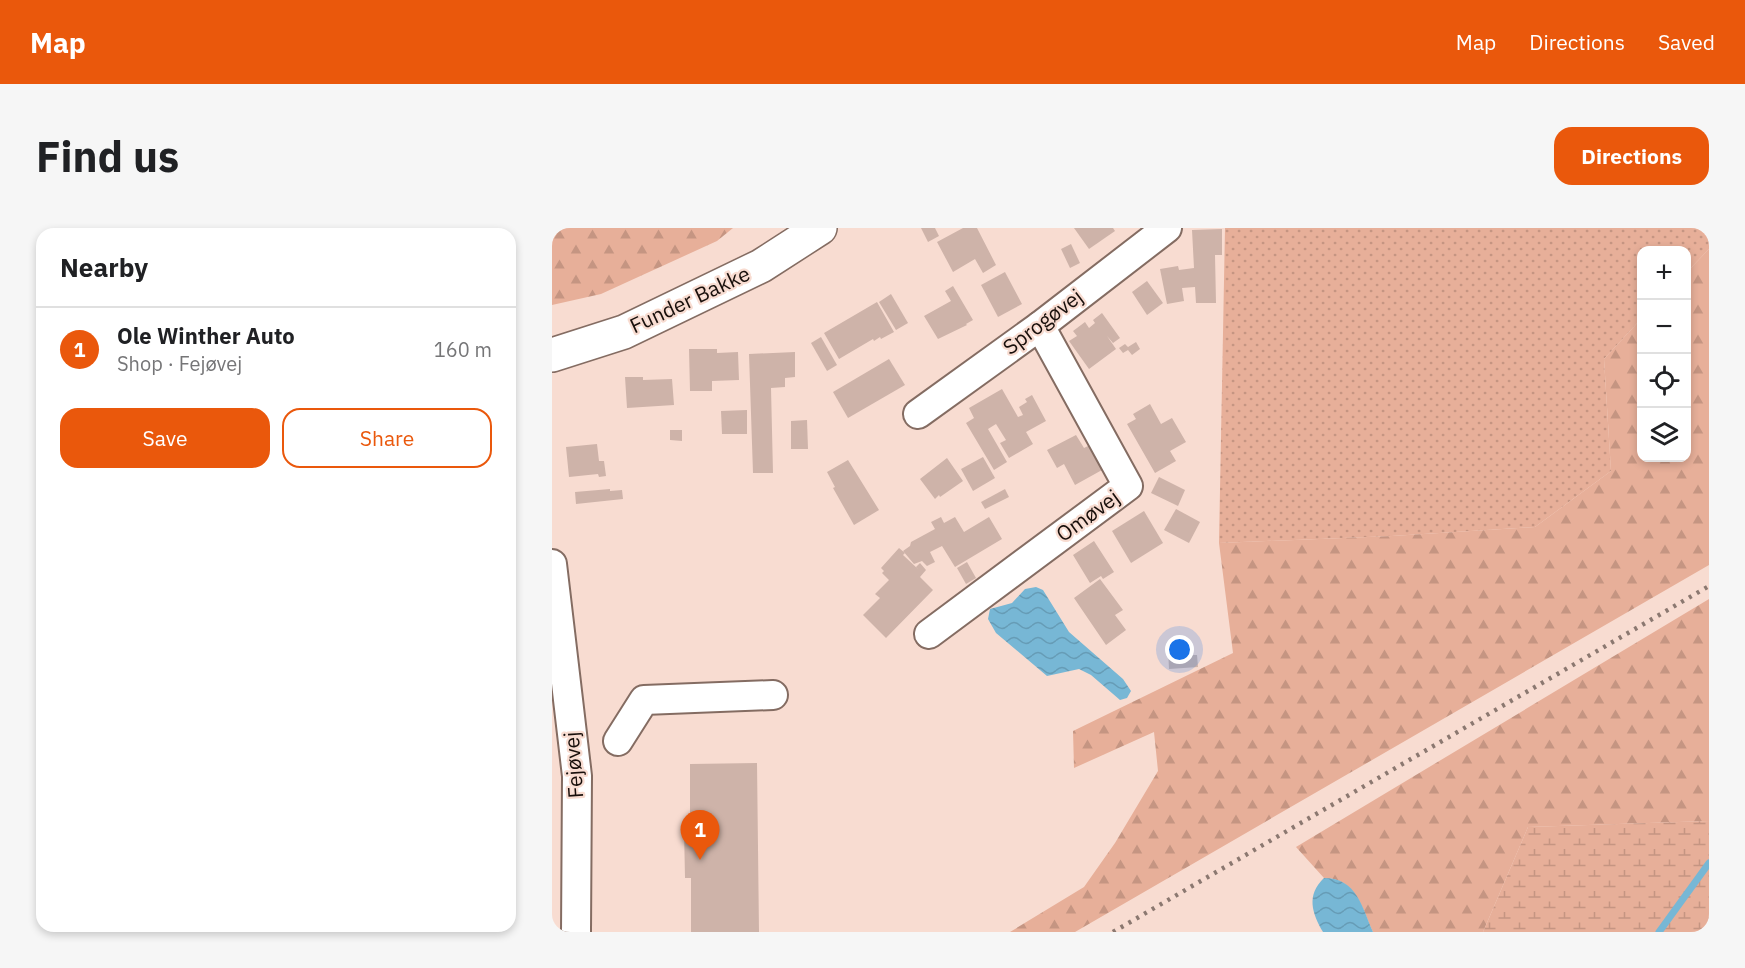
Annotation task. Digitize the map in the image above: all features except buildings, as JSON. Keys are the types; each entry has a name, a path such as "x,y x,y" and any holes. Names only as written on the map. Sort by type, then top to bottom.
{"main road":[{"name":"Funder Bakke","path":"552,336 630,309 751,249 778,228"},
{"name":"Funder Bakke","path":"552,355 634,327 761,266 820,228"}],"street":[{"name":"Sprogøvej","path":"918,414 1040,326 1167,228"},
{"name":"Omøvej","path":"929,634 1128,486 1040,326"},
{"name":"Fejøvej","path":"552,564 576,932"},
{"path":"618,741 644,700 772,695"}],"green space":[{"path":"552,228 733,228 717,241 601,294 552,305"},
{"path":"1225,228 1709,228 1709,249 1691,268 1691,246 1637,246 1637,323 1604,359 1611,471 1535,527 1219,543"},
{"path":"1709,249 1709,565 1075,932 1010,932 1084,887 1115,843 1158,771 1154,732 1074,768 1073,731 1233,653 1219,543 1535,527 1611,471 1604,359 1637,323 1637,462 1691,462 1691,268"},
{"path":"1709,599 1709,821 1528,827 1483,932 1373,932 1361,904 1351,889 1335,879 1324,878 1296,847"},
{"path":"1709,821 1709,932 1483,932 1528,827"}],"water":[{"path":"1036,587 1043,590 1069,632 1123,679 1131,691 1127,698 1120,700 1091,675 1079,669 1047,676 996,633 988,619 990,609 1012,603 1025,589"},
{"path":"1324,878 1335,879 1351,888 1373,932 1323,932 1316,918 1313,898 1318,884"}],"waterway":[{"path":"1659,932 1709,863"}],"railway":[{"path":"1113,932 1709,586"}],"place":[{"name":"Ole Winther Auto","path":"700,860"}]}
